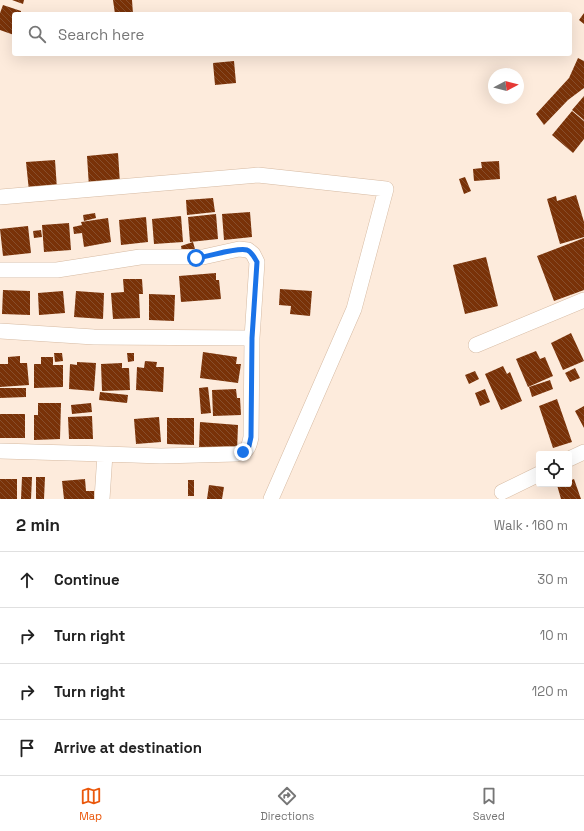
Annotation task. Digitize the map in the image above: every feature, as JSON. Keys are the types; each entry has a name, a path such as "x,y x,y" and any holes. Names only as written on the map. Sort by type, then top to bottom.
{"street":[{"path":"0,197 258,175 386,189 354,309 271,499"},
{"path":"0,270 57,270 140,257 196,258 239,249 248,250 253,254 257,262 252,338 251,437 249,446 243,452 236,454 161,456 0,451"},
{"path":"476,345 584,300"},
{"path":"0,331 94,337 252,338"},
{"path":"572,458 584,452"},
{"path":"102,499 105,454"},
{"path":"502,492 536,475"}],"building":[{"path":"12,0 24,0 23,4"},
{"path":"113,0 132,0 133,12 115,12"},
{"path":"3,5 21,11 12,12 12,34 0,30 0,13"},
{"path":"584,13 584,24 579,20"},
{"path":"578,58 584,61 584,88 568,100 544,125 536,114 569,78"},
{"path":"234,61 236,83 215,85 213,63"},
{"path":"584,96 584,120 572,110"},
{"path":"572,111 584,121 584,139 573,153 552,135"},
{"path":"118,153 120,184 89,187 87,156"},
{"path":"55,160 57,189 29,191 26,162"},
{"path":"499,161 500,179 474,181 473,169 482,168 481,162"},
{"path":"465,177 471,191 464,194 459,179"},
{"path":"576,195 584,222 584,237 560,244 547,199 556,196 557,201"},
{"path":"213,198 215,212 187,215 186,200"},
{"path":"250,212 252,237 224,240 222,214"},
{"path":"95,213 96,218 84,221 83,215"},
{"path":"216,214 218,239 190,242 188,217"},
{"path":"181,216 183,242 154,244 152,219"},
{"path":"146,217 148,242 121,245 119,220"},
{"path":"108,218 111,242 84,247 82,233 74,234 73,227 82,225 81,222"},
{"path":"69,223 71,250 44,252 42,225"},
{"path":"28,226 31,253 3,256 0,229"},
{"path":"41,230 42,237 34,238 33,231"},
{"path":"584,238 584,290 554,301 537,256"},
{"path":"193,242 195,249 182,252 181,246"},
{"path":"486,257 498,306 465,314 453,265"},
{"path":"216,273 216,280 219,280 221,299 181,302 179,276"},
{"path":"123,279 142,279 143,294 139,294 140,318 113,319 111,293 124,292"},
{"path":"280,289 312,291 310,316 290,314 291,306 279,305"},
{"path":"3,290 30,291 30,315 2,314"},
{"path":"63,291 65,313 39,315 38,293"},
{"path":"76,291 104,293 103,319 74,317"},
{"path":"149,294 175,295 174,321 149,320"},
{"path":"571,333 584,361 563,370 551,343"},
{"path":"536,351 540,359 545,357 553,376 528,387 516,359"},
{"path":"203,352 237,357 236,364 241,364 238,383 200,378"},
{"path":"54,353 62,353 63,361 55,362"},
{"path":"127,353 134,353 134,361 128,362"},
{"path":"20,356 20,363 27,363 29,385 0,387 0,364 8,364 8,357"},
{"path":"41,357 53,357 53,365 63,365 63,387 34,388 34,364 41,364"},
{"path":"145,361 157,362 156,367 164,367 163,392 136,390 137,367 144,368"},
{"path":"77,362 96,363 94,391 69,389 70,364 77,365"},
{"path":"122,363 122,368 129,368 130,390 102,391 101,364"},
{"path":"503,366 507,374 510,372 522,401 501,410 485,374"},
{"path":"575,368 580,378 570,382 565,373"},
{"path":"475,371 479,379 469,384 465,375"},
{"path":"550,380 553,389 532,397 529,387"},
{"path":"208,387 211,413 201,414 199,388"},
{"path":"0,388 26,388 26,397 0,398"},
{"path":"236,389 237,398 240,398 241,415 213,416 212,390"},
{"path":"485,389 490,402 480,406 475,393"},
{"path":"100,392 128,395 127,403 99,400"},
{"path":"557,399 572,442 553,448 539,406"},
{"path":"38,403 61,403 60,439 34,440 34,415 38,415"},
{"path":"91,403 92,412 72,414 71,405"},
{"path":"584,406 584,428 575,411"},
{"path":"0,414 25,414 25,438 0,438"},
{"path":"92,416 93,439 69,439 68,417"},
{"path":"159,417 161,442 136,444 134,419"},
{"path":"167,418 194,418 194,445 167,444"},
{"path":"200,422 238,425 237,451 199,449"},
{"path":"22,477 32,477 31,499 21,499"},
{"path":"36,477 45,477 44,499 36,499"},
{"path":"0,479 17,479 17,499 0,499"},
{"path":"85,479 86,491 94,491 94,499 64,499 62,481"},
{"path":"574,479 581,499 561,499 558,487 572,487 572,480"},
{"path":"188,480 194,480 194,496 188,496"},
{"path":"209,485 224,487 222,499 207,499"}],"route":[{"path":"196,258 239,249 248,250 253,254 257,262 252,338 251,437 249,446 243,452"}]}
